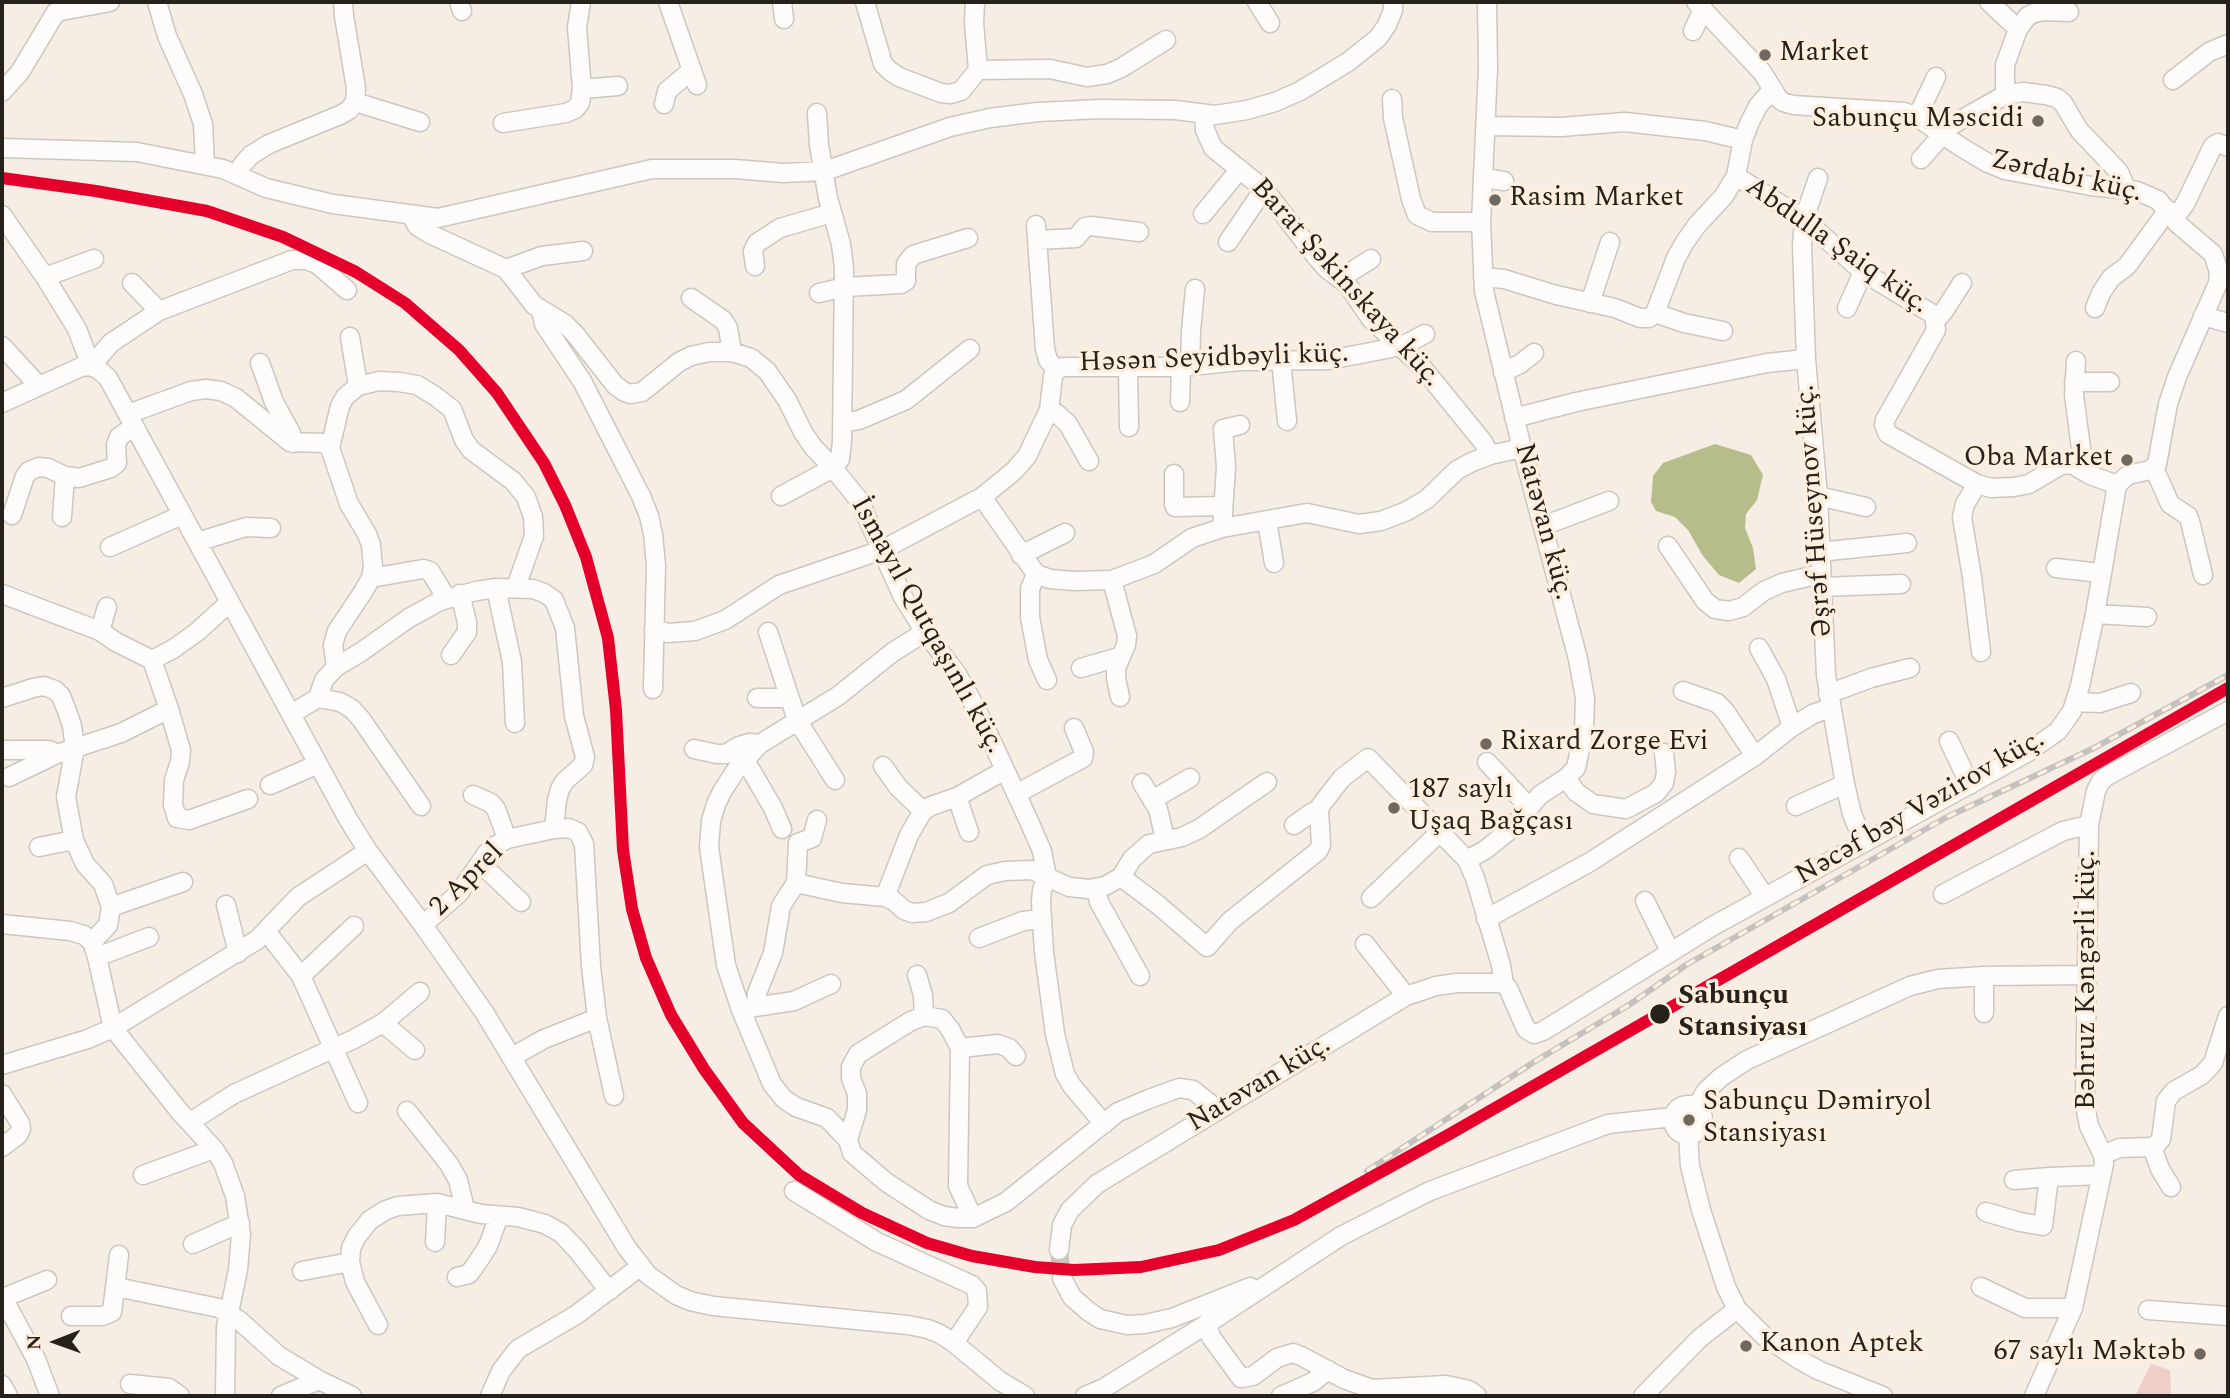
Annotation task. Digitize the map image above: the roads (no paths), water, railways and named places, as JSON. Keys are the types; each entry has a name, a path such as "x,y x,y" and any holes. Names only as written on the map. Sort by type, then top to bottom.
{"street":[{"path":"2,92 20,72 55,7 110,2"},
{"path":"157,2 167,36 193,94 203,124 205,165"},
{"path":"236,175 243,164 260,150 340,115 349,110 355,102 356,88 343,2"},
{"path":"503,122 566,113 580,103 582,89 577,27 582,2"},
{"path":"664,104 667,91 694,78 667,2"},
{"path":"865,2 880,56 890,71 941,93 950,94 961,91 978,70 975,2"},
{"path":"1257,2 1270,23"},
{"path":"2,148 138,152 223,169 266,188 333,204 438,218 652,169 735,169 783,173 825,171 950,127 1038,112 1100,109 1225,115 1275,102 1322,79 1371,46 1387,25 1393,2"},
{"name":"Natəvan küç.","path":"1467,860 1486,850 1510,830 1548,789 1576,768 1584,730 1583,681 1514,418 1483,277 1481,222 1489,48 1487,2"},
{"path":"1989,2 2023,16 2045,11 2069,12"},
{"path":"1693,31 1700,6"},
{"name":"Zərdabi küç.","path":"1700,6 1762,72 1779,98 1793,105 1887,110 1917,117 1986,162 2005,170 2091,186 2126,188 2158,200 2185,232 2213,254 2218,263 2218,283 2203,316"},
{"path":"2006,95 2005,65 2023,16"},
{"path":"978,70 1050,69 1087,77 1096,76 1121,68 1166,40"},
{"path":"2173,80 2209,52 2228,44"},
{"path":"1917,117 1936,77"},
{"path":"582,89 618,86"},
{"path":"1736,176 1743,140 1758,106 1773,89"},
{"path":"961,91 971,122"},
{"path":"1922,159 1959,120 2006,95 2024,92 2057,98 2063,103 2079,130 2119,172 2126,188"},
{"path":"1391,99 1411,199 1418,215 1432,222 1481,222"},
{"path":"355,102 420,122"},
{"path":"781,496 833,468 840,459 845,287 841,244 819,145 817,113"},
{"name":"Barat Şəkinskaya küç.","path":"1204,115 1205,130 1213,148 1264,189 1318,259 1341,278 1371,319 1402,346 1450,401 1483,442 1490,455"},
{"path":"1486,127 1561,127 1625,122 1705,131 1743,140"},
{"path":"2095,308 2112,278 2127,266 2171,215 2185,204 2213,146 2218,143 2228,147"},
{"path":"1203,214 1240,169"},
{"name":"Abdulla Şaiq küç.","path":"1655,313 1685,242 1724,196 1736,176 1804,219 1863,272 1930,311 1936,320 1936,330 1884,425 1888,434 1978,484 1991,488 2014,487 2035,481 2061,464 2080,467"},
{"path":"1483,178 1504,181"},
{"name":"Əşrəf Hüseynov küç.","path":"1818,178 1804,219 1802,246 1806,359 1818,496 1829,701 1852,814 1864,843"},
{"path":"1227,242 1264,189"},
{"path":"755,266 754,251 757,243 780,228 832,213"},
{"path":"2,215 46,277 77,329 91,366 108,378 291,714 316,765 368,851 484,1012 640,1266 663,1287 690,1301 713,1306 908,1325 940,1334 1000,1381 1025,1396"},
{"path":"411,215 417,226 430,234 506,269 526,297 541,310 565,324 615,385 630,394 642,393 679,362 691,356 722,350 732,352 728,328 723,320 691,298"},
{"path":"1057,370 1048,360 1045,349 1037,232 1076,238 1085,227 1091,226 1139,232"},
{"path":"819,293 845,287 901,284 906,281 906,264 913,255 968,238"},
{"path":"1590,303 1610,242"},
{"path":"506,269 542,256 583,251"},
{"path":"46,277 94,259"},
{"path":"1341,278 1371,259"},
{"path":"2,403 69,371 91,366 111,343 159,311 292,260 306,260 317,264 347,290"},
{"path":"1847,308 1863,272"},
{"path":"1483,277 1504,279 1536,290 1615,308 1640,318 1649,318 1655,313 1684,323 1723,331"},
{"path":"132,283 159,311"},
{"path":"1936,320 1962,283"},
{"path":"1180,401 1195,289"},
{"path":"541,310 544,324 582,381 649,516 656,565 653,689"},
{"path":"2076,361 2074,395 2082,445 2080,467 2090,475 2116,485 2128,475 2154,468 2159,458 2168,404 2203,316 2228,323"},
{"name":"Həsən Seyidbəyli küç.","path":"654,629 668,633 695,631 725,620 779,585 882,550 982,497 1014,471 1027,456 1049,410 1051,383 1057,370 1074,366 1186,367 1240,361 1329,360 1402,346 1425,334"},
{"path":"350,338 358,386"},
{"path":"842,423 859,420 906,400 970,349"},
{"name":"İsmayıl Qutqaşınlı küç.","path":"732,352 751,358 767,371 813,447 859,500 903,597 957,674 977,710 1042,851 1047,877"},
{"path":"1503,372 1534,353"},
{"path":"6,355 39,386"},
{"path":"1514,418 1576,402 1767,363 1806,359"},
{"path":"1281,360 1287,421"},
{"path":"260,363 293,443"},
{"path":"1128,367 1129,427"},
{"path":"330,448 340,406 345,397 358,386 379,381 399,382 416,385 435,396 452,409 464,440 471,450 513,481 526,497 533,517 534,536 516,587"},
{"path":"2074,382 2110,382"},
{"path":"12,515 29,471 38,467 48,468 65,476 79,478 111,468 117,463 116,445 119,437 131,420 191,391 221,391 236,398 293,443 324,443 330,448 349,504 371,545 371,578 354,609 337,631 333,645 336,667"},
{"path":"1049,410 1068,424 1089,460"},
{"path":"1222,528 1226,467 1223,429 1240,425"},
{"path":"982,497 1036,574 1050,579 1074,581 1112,580 1154,564 1192,538 1222,528 1307,513 1359,524 1381,522 1427,499 1457,470 1490,455 1522,448"},
{"path":"2154,468 2170,504 2188,516 2203,575"},
{"path":"1174,474 1175,507 1222,506"},
{"path":"62,517 65,476"},
{"path":"1978,484 1965,504 1962,517 1981,652"},
{"name":"Nəcəf bəy Vəzirov küç.","path":"1504,984 1526,1029 1534,1034 1543,1031 1670,951 2046,741 2067,720 2076,702 2095,614 2116,485"},
{"path":"1818,496 1867,507"},
{"path":"1543,526 1609,501"},
{"path":"110,547 182,515"},
{"path":"1267,521 1274,563"},
{"path":"197,542 238,529 271,528"},
{"path":"1021,555 1065,533"},
{"path":"1819,552 1907,543"},
{"path":"1668,546 1705,601 1715,610 1730,611 1743,607 1764,591 1782,583 1821,580 1901,584"},
{"path":"2056,568 2101,573"},
{"path":"371,578 423,569 430,571 454,596 467,622 467,632 451,655"},
{"path":"1036,574 1030,589 1030,617 1038,660 1047,680"},
{"path":"1112,580 1126,636 1116,678 1120,697"},
{"path":"291,714 318,698 324,680 336,667 418,612 454,596 516,587 533,589 554,600 561,613 568,644 574,716 585,757 583,765 560,789 554,829 569,828 578,832 584,844 591,966 597,1018 614,1096"},
{"path":"496,588 512,662 515,723"},
{"path":"2,594 100,631 152,660 181,750 174,780 173,805 177,818 189,820 248,799"},
{"path":"152,660 197,632 230,602"},
{"path":"100,631 107,607"},
{"path":"2095,614 2147,617"},
{"path":"768,632 797,720 835,779"},
{"path":"925,632 893,652 838,696 760,744 719,797 711,821 709,847 726,965 748,1008 772,1084 784,1099 796,1107 827,1118 848,1140 852,1153 866,1167 929,1210 944,1216 973,1218 1006,1202 1118,1112 1180,1088 1193,1090 1218,1110"},
{"path":"1759,648 1776,679 1792,727"},
{"path":"1081,668 1119,657"},
{"path":"1486,919 1590,862 1755,756 1829,701 1871,678 1910,668"},
{"path":"2,698 44,686 55,690 61,696 67,711 75,748 66,797 74,840 85,864 103,884 111,907 108,925 95,949"},
{"path":"1683,691 1717,703 1755,756"},
{"path":"2076,702 2100,703 2131,693"},
{"path":"318,698 340,702 352,709 421,806"},
{"path":"757,698 788,698"},
{"path":"9,777 57,754 121,733 169,709"},
{"name":"Bəhruz Kəngərli küç.","path":"2034,1396 2073,1308 2102,1175 2103,1154 2090,1126 2085,1105 2089,825 2096,791 2107,776 2228,711"},
{"path":"1016,794 1083,758 1084,752 1074,728"},
{"path":"1949,740 1970,785"},
{"path":"694,749 726,754 749,743 760,744"},
{"path":"6,750 49,750 57,754"},
{"path":"1566,778 1576,792 1593,804 1626,809 1656,793 1664,783 1664,753"},
{"path":"1121,877 1207,947 1230,921 1318,851 1321,837 1319,810 1324,800 1342,778 1368,758 1467,860 1501,965 1504,984"},
{"path":"745,760 782,829"},
{"path":"1488,762 1529,807"},
{"path":"270,785 316,765"},
{"path":"883,765 898,787 923,811"},
{"path":"885,897 909,835 923,811 957,797 1005,770"},
{"path":"1152,800 1190,778"},
{"path":"796,883 842,893 885,897 904,910 912,912 926,912 949,903 987,875 1005,871 1032,870 1069,887 1096,888 1121,877 1132,859 1149,844 1182,837 1199,829 1268,782"},
{"path":"1142,783 1162,822 1165,839"},
{"path":"1796,806 1845,784"},
{"path":"473,795 491,803 496,809 507,839"},
{"path":"957,797 969,832"},
{"path":"1294,825 1319,810"},
{"path":"748,1008 773,953 781,906 796,883 798,843 812,838 817,820"},
{"path":"1943,894 2063,831 2089,825"},
{"name":"2 Aprel","path":"423,925 458,893 495,846 507,839 554,829"},
{"path":"1371,898 1441,831"},
{"path":"39,847 74,840"},
{"path":"2,1065 89,1039 113,1028 238,953 266,931 298,897 368,851"},
{"path":"1739,858 1765,897"},
{"path":"480,863 521,902"},
{"path":"1047,877 1042,890 1042,919 1055,1034 1065,1074 1104,1124"},
{"path":"111,907 183,882"},
{"path":"1096,888 1099,902 1140,976"},
{"path":"1645,901 1670,951"},
{"path":"226,905 238,953"},
{"path":"979,938 1008,925 1042,919"},
{"path":"2,924 70,930 84,935 95,949 113,1028 180,1112 214,1149 228,1174 240,1223 239,1260 224,1346 225,1396"},
{"path":"301,976 354,926"},
{"path":"266,931 301,976 358,1103"},
{"path":"95,949 149,937"},
{"path":"1365,944 1406,996"},
{"path":"917,975 923,995 924,1016"},
{"path":"1696,1107 1706,1091 1721,1077 1747,1060 1875,1000 1925,981 1984,976 2087,975"},
{"path":"1984,976 1984,1013"},
{"name":"Natəvan küç.","path":"1059,1250 1062,1225 1070,1210 1097,1184 1406,996 1436,986 1457,983 1504,984"},
{"path":"748,1008 794,1001 831,984"},
{"path":"190,1122 234,1094 383,1023 419,992"},
{"path":"848,1140 857,1110 857,1094 851,1079 851,1067 858,1054 911,1021 924,1016 942,1019 960,1048 958,1186 973,1218"},
{"path":"2103,1154 2130,1147 2152,1147 2161,1139 2166,1101 2169,1096 2202,1075 2213,1063 2228,1016"},
{"path":"512,1057 544,1039 597,1018"},
{"path":"383,1023 415,1050"},
{"path":"960,1048 998,1044 1009,1048 1016,1056"},
{"path":"2,1094 21,1129 18,1135 2,1147"},
{"path":"1085,1396 1114,1382 1207,1324 1341,1236 1430,1191 1608,1124 1673,1117 1680,1107 1688,1105 1696,1107 1703,1116 1703,1125 1698,1133 1684,1135 1676,1129 1673,1117"},
{"path":"407,1111 449,1164 458,1180 464,1209"},
{"path":"1688,1136 1690,1166 1701,1210 1726,1287 1737,1309 1764,1336 1798,1359 1883,1396"},
{"path":"2152,1147 2160,1169 2171,1187"},
{"path":"143,1175 214,1149"},
{"path":"2014,1180 2102,1175"},
{"path":"1986,1212 2043,1226 2049,1177"},
{"path":"794,1191 877,1242 972,1284 977,1291 978,1307 954,1343"},
{"path":"378,1325 362,1298 349,1262 351,1248 370,1220 398,1206 437,1203 545,1224 561,1233 579,1251 609,1291"},
{"path":"435,1242 437,1203"},
{"path":"457,1278 469,1274 477,1264 488,1246 499,1216"},
{"path":"193,1244 240,1223"},
{"path":"71,1316 108,1315 112,1312 119,1255"},
{"path":"302,1271 349,1262"},
{"path":"490,1396 501,1371 518,1349 576,1315 640,1266"},
{"path":"1062,1278 1078,1304 1100,1319 1113,1323 1145,1324 1172,1318 1283,1274"},
{"path":"47,1280 4,1306 36,1359 50,1396"},
{"path":"116,1287 219,1308 229,1313 279,1356 352,1396"},
{"path":"1981,1287 2025,1308 2073,1308"},
{"path":"1207,1324 1215,1312 1214,1302"},
{"path":"1643,1396 1700,1338 1737,1309"},
{"path":"2148,1310 2228,1316"},
{"path":"1207,1324 1216,1347 1241,1378 1253,1376 1277,1358 1293,1353 1362,1387 1372,1389 1446,1385 1469,1390 1477,1396"},
{"path":"1281,1396 1313,1382 1328,1370"},
{"path":"281,1396 319,1380"},
{"path":"130,1384 161,1386 180,1396"},
{"path":"2,1385 8,1396"}],"tunnel":[{"path":"1059,1250 1062,1278"}],"railway":[{"path":"1367,1171 1534,1062 1629,1005 1686,965 1947,817 2094,748 2228,675"}],"place":[{"name":"Market","path":"1765,55"},
{"name":"Sabunçu Məscidi","path":"2038,121"},
{"name":"Rasim Market","path":"1495,200"},
{"name":"Oba Market","path":"2127,460"},
{"name":"Rixard Zorge Evi","path":"1486,744"},
{"name":"187 saylı Uşaq Bağçası","path":"1394,808"},
{"name":"Sabunçu Stansiyası","path":"1660,1014"},
{"name":"Sabunçu Dəmiryol Stansiyası","path":"1689,1120"},
{"name":"Kanon Aptek","path":"1746,1346"},
{"name":"67 saylı Məktəb","path":"2200,1354"}]}
